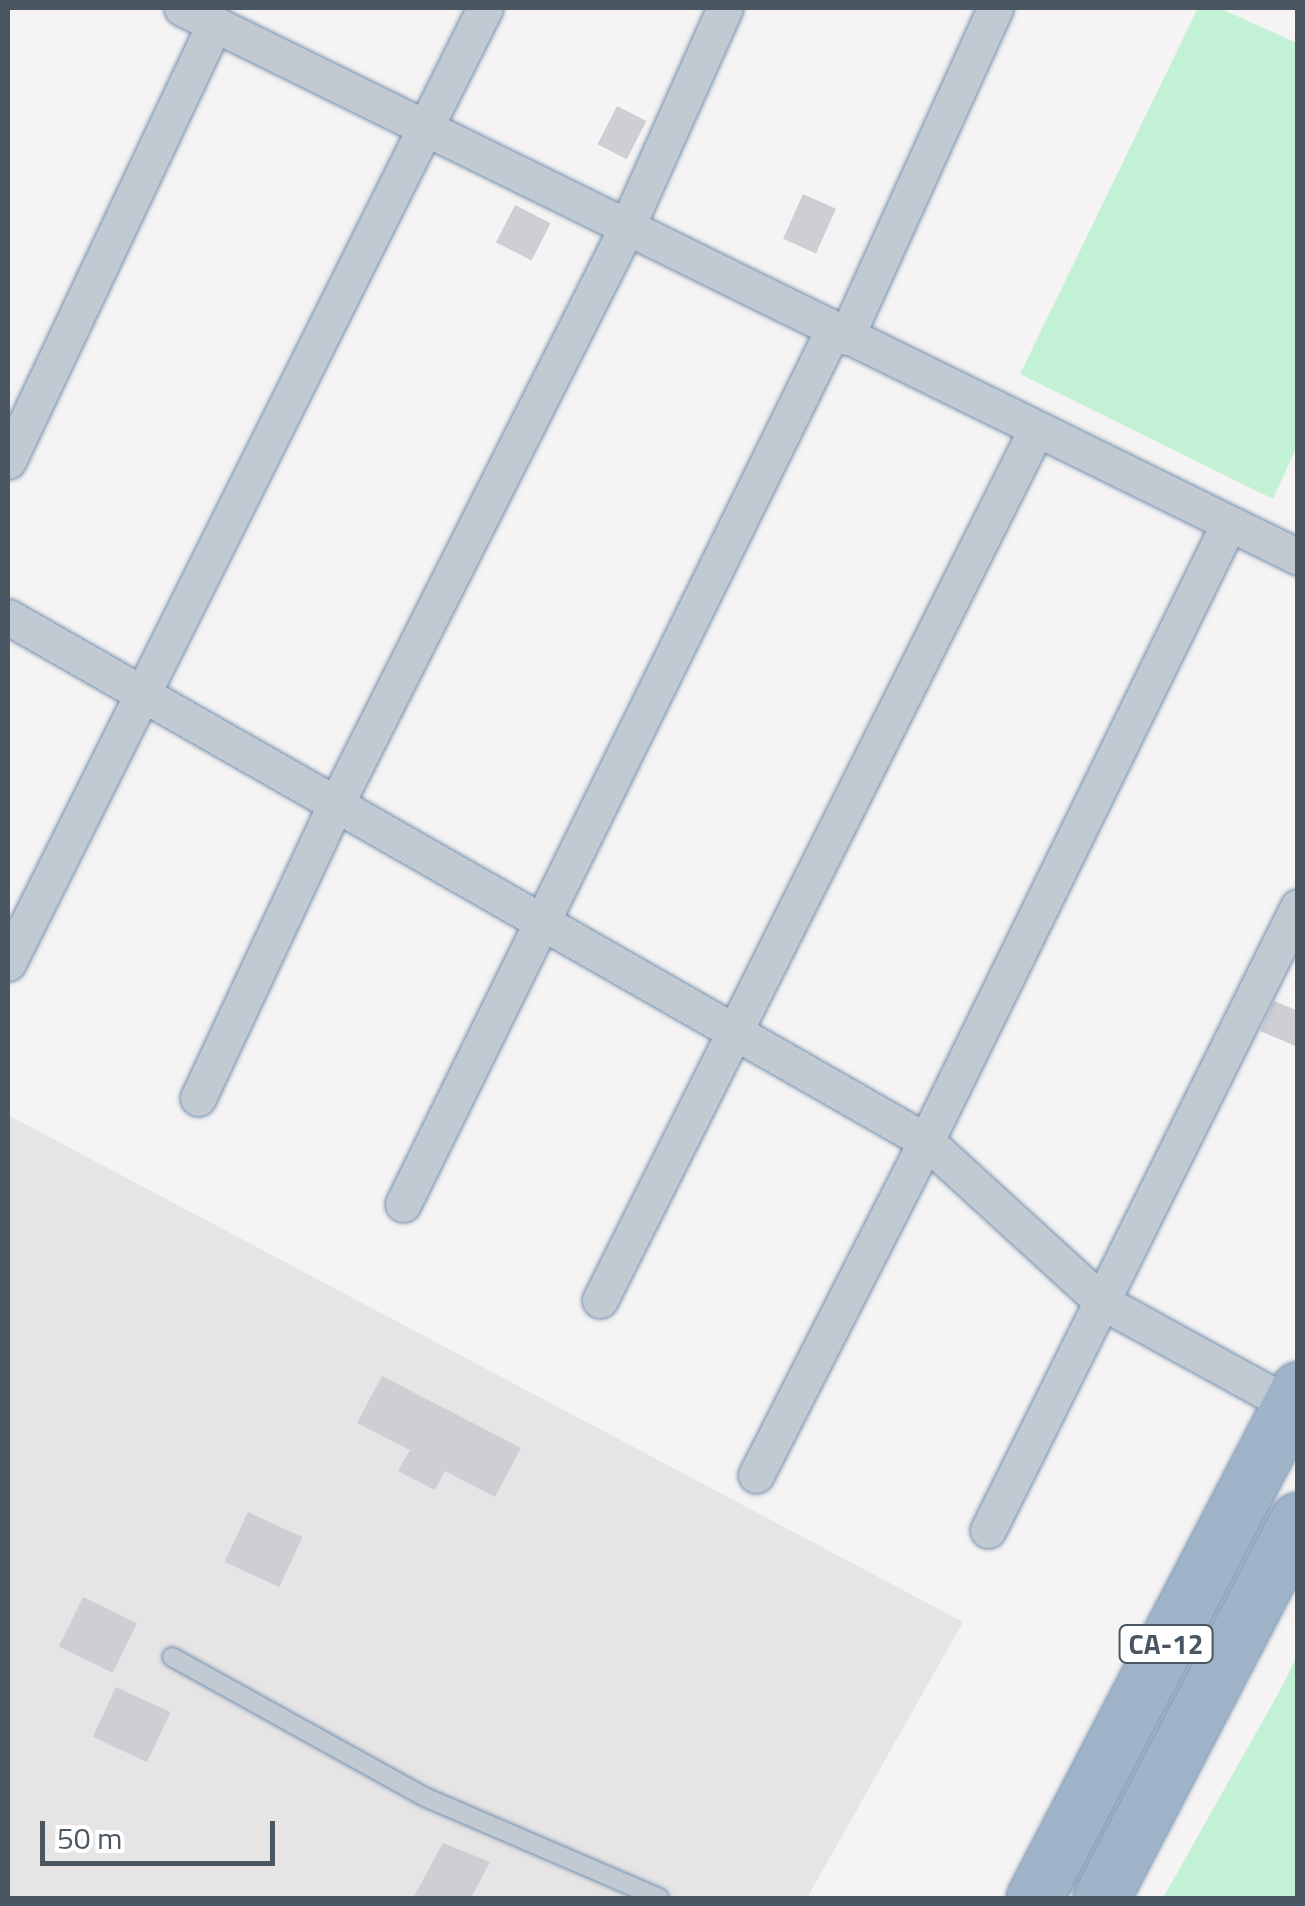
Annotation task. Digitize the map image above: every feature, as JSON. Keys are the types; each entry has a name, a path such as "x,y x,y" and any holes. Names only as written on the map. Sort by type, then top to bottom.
{"highway":[{"name":"CA-12","path":"1034,1898 1294,1398"},
{"name":"CA-12","path":"1100,1898 1298,1520"}],"street":[{"path":"182,8 227,21 424,131 1298,557"},
{"path":"8,963 485,8"},
{"path":"198,1098 336,804 626,229 726,8"},
{"path":"403,1204 839,334 995,8"},
{"path":"8,461 227,21"},
{"path":"600,1300 1036,430"},
{"path":"756,1475 926,1141 1229,524"},
{"path":"8,617 738,1030 926,1141 1101,1300 1294,1398"},
{"path":"988,1530 1298,907"}],"lane":[{"path":"172,1657 425,1796 659,1898"}],"shaded area":[{"path":"8,1115 963,1622 807,1898 8,1898"}],"green space":[{"path":"1198,8 1219,8 1297,43 1297,446 1273,499 1020,374"},
{"path":"1297,1656 1297,1898 1163,1898 1283,1685"}],"building":[{"path":"617,106 646,121 627,159 597,144"},
{"path":"803,194 836,209 816,253 783,239"},
{"path":"515,205 551,223 532,261 496,242"},
{"path":"1274,1001 1298,1011 1298,1047 1260,1031"},
{"path":"382,1376 521,1448 495,1497 445,1471 435,1490 398,1471 410,1450 357,1423"},
{"path":"248,1512 302,1537 279,1587 225,1562"},
{"path":"83,1597 137,1623 113,1673 59,1646"},
{"path":"116,1687 170,1712 147,1762 93,1737"},
{"path":"443,1843 490,1862 471,1898 413,1898"}]}
